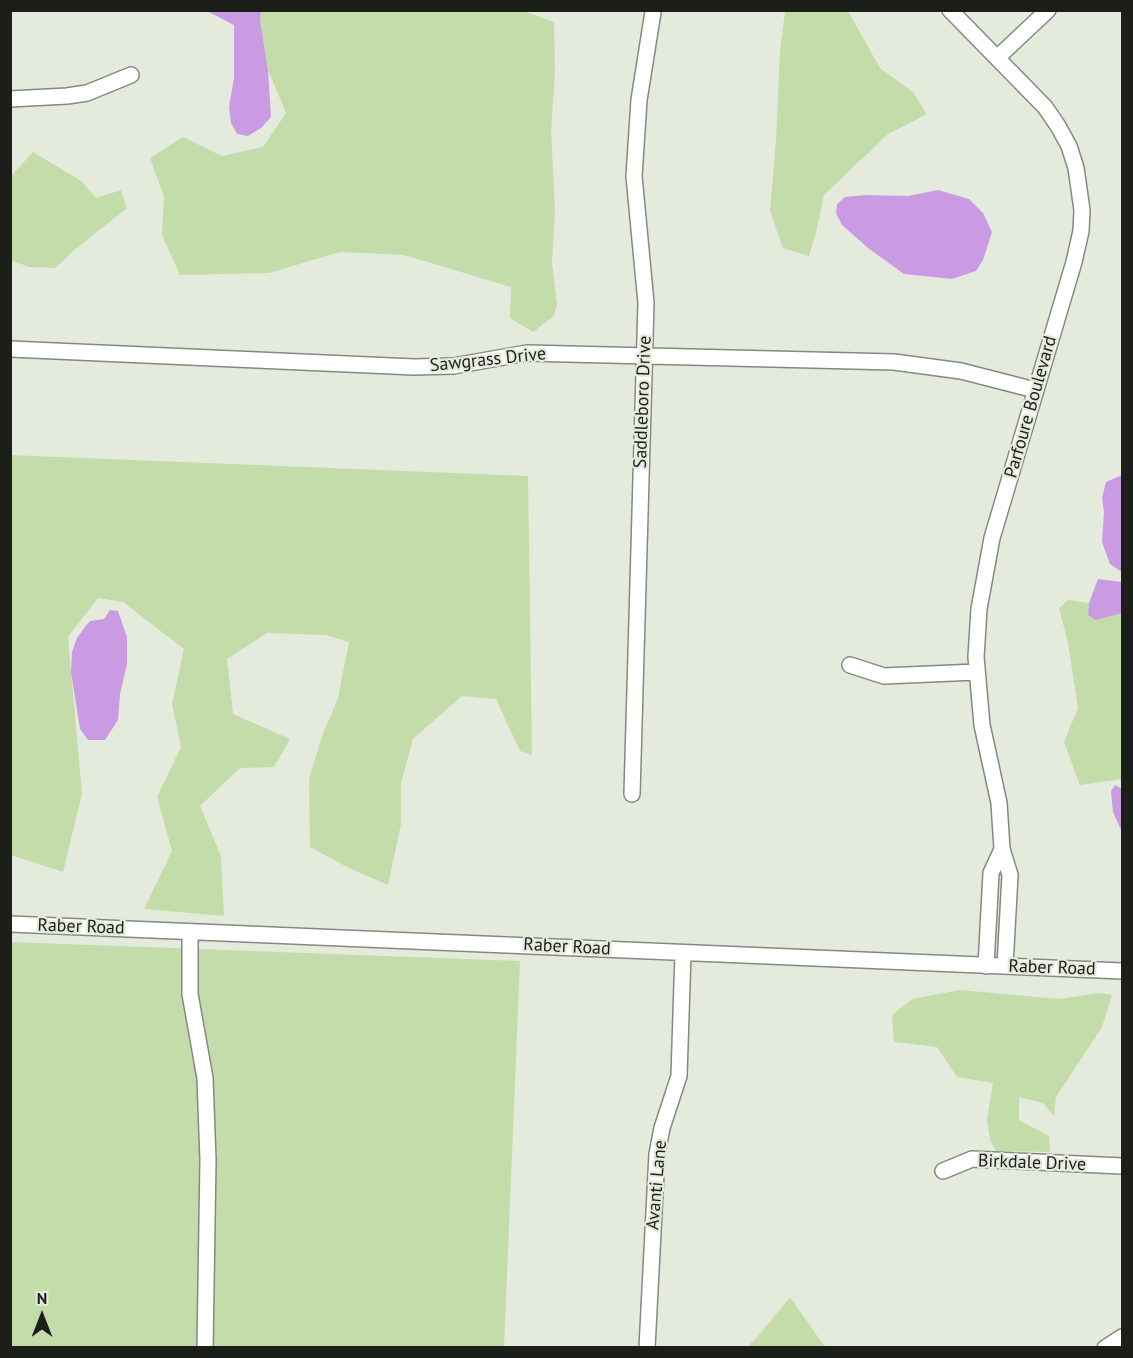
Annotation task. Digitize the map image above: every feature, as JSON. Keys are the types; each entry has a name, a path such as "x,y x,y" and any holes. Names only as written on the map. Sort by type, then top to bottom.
{"street":[{"name":"Parfoure Boulevard","path":"950,10 1045,107 1069,146 1080,190 1080,231 1074,262 992,538 979,609 976,672 982,725 999,803 1002,849 1010,875 1005,966"},
{"path":"997,58 1048,10"},
{"name":"Saddleboro Drive","path":"632,794 646,303 634,176 639,100 653,12"},
{"path":"10,99 87,93 131,75"},
{"name":"Sawgrass Drive","path":"10,349 414,367 463,365 527,352 894,362 961,371 1035,390"},
{"path":"850,665 884,676 976,672"},
{"name":"Parfoure Boulevard","path":"986,966 991,873 1002,849"},
{"name":"Raber Road","path":"10,924 1122,971"},
{"path":"190,932 190,994 205,1078 208,1160 205,1347"},
{"name":"Avanti Lane","path":"647,1347 657,1154 662,1128 679,1076 683,953"},
{"name":"Birkdale Drive","path":"944,1171 972,1159 1122,1166"},
{"path":"1105,1347 1122,1337"}],"green space":[{"path":"520,10 554,22 555,73 551,131 555,209 552,263 557,304 554,316 533,332 510,318 511,287 404,255 340,252 269,273 180,275 162,235 164,196 150,158 183,137 222,156 263,147 286,113 268,70 260,19 261,11"},
{"path":"785,11 848,11 880,68 913,92 927,114 888,134 824,195 809,256 783,248 770,211 780,52"},
{"path":"33,152 81,181 96,198 121,190 127,208 55,268 29,267 11,260 11,176"},
{"path":"10,455 528,476 532,755 520,751 496,699 462,696 413,739 401,783 401,824 388,885 349,868 310,847 309,779 322,736 338,698 349,642 326,635 267,633 227,659 233,714 290,739 274,767 240,768 200,806 221,856 224,916 144,909 172,851 157,797 181,747 172,704 184,649 123,602 98,598 68,637 82,794 63,872 11,855"},
{"path":"1068,600 1089,603 1088,615 1122,613 1122,779 1080,785 1064,742 1078,708 1068,643 1059,608"},
{"path":"11,942 520,961 504,1347 11,1348"},
{"path":"960,990 1059,999 1099,993 1112,995 1102,1027 1056,1097 1054,1116 1043,1103 1019,1097 1019,1120 1049,1136 1050,1152 996,1151 990,1140 987,1119 993,1083 957,1077 937,1047 894,1042 892,1015 912,999"},
{"path":"790,1297 825,1347 747,1347 759,1335"}],"shaded area":[{"path":"207,11 261,11 271,117 261,128 248,136 237,134 231,123 229,107 234,78 234,25"},
{"path":"938,190 969,199 983,213 992,232 983,260 976,271 952,279 904,274 868,248 842,225 836,213 837,204 845,197 908,196"},
{"path":"1122,475 1122,572 1110,564 1102,542 1104,512 1102,498 1106,482"},
{"path":"1098,579 1122,582 1122,613 1096,620 1088,615 1089,603"},
{"path":"110,610 118,611 127,637 127,664 120,694 118,720 105,740 88,740 80,729 71,672 72,652 77,638 90,621 104,619"},
{"path":"1115,785 1122,789 1122,832 1113,812 1111,791"}]}
